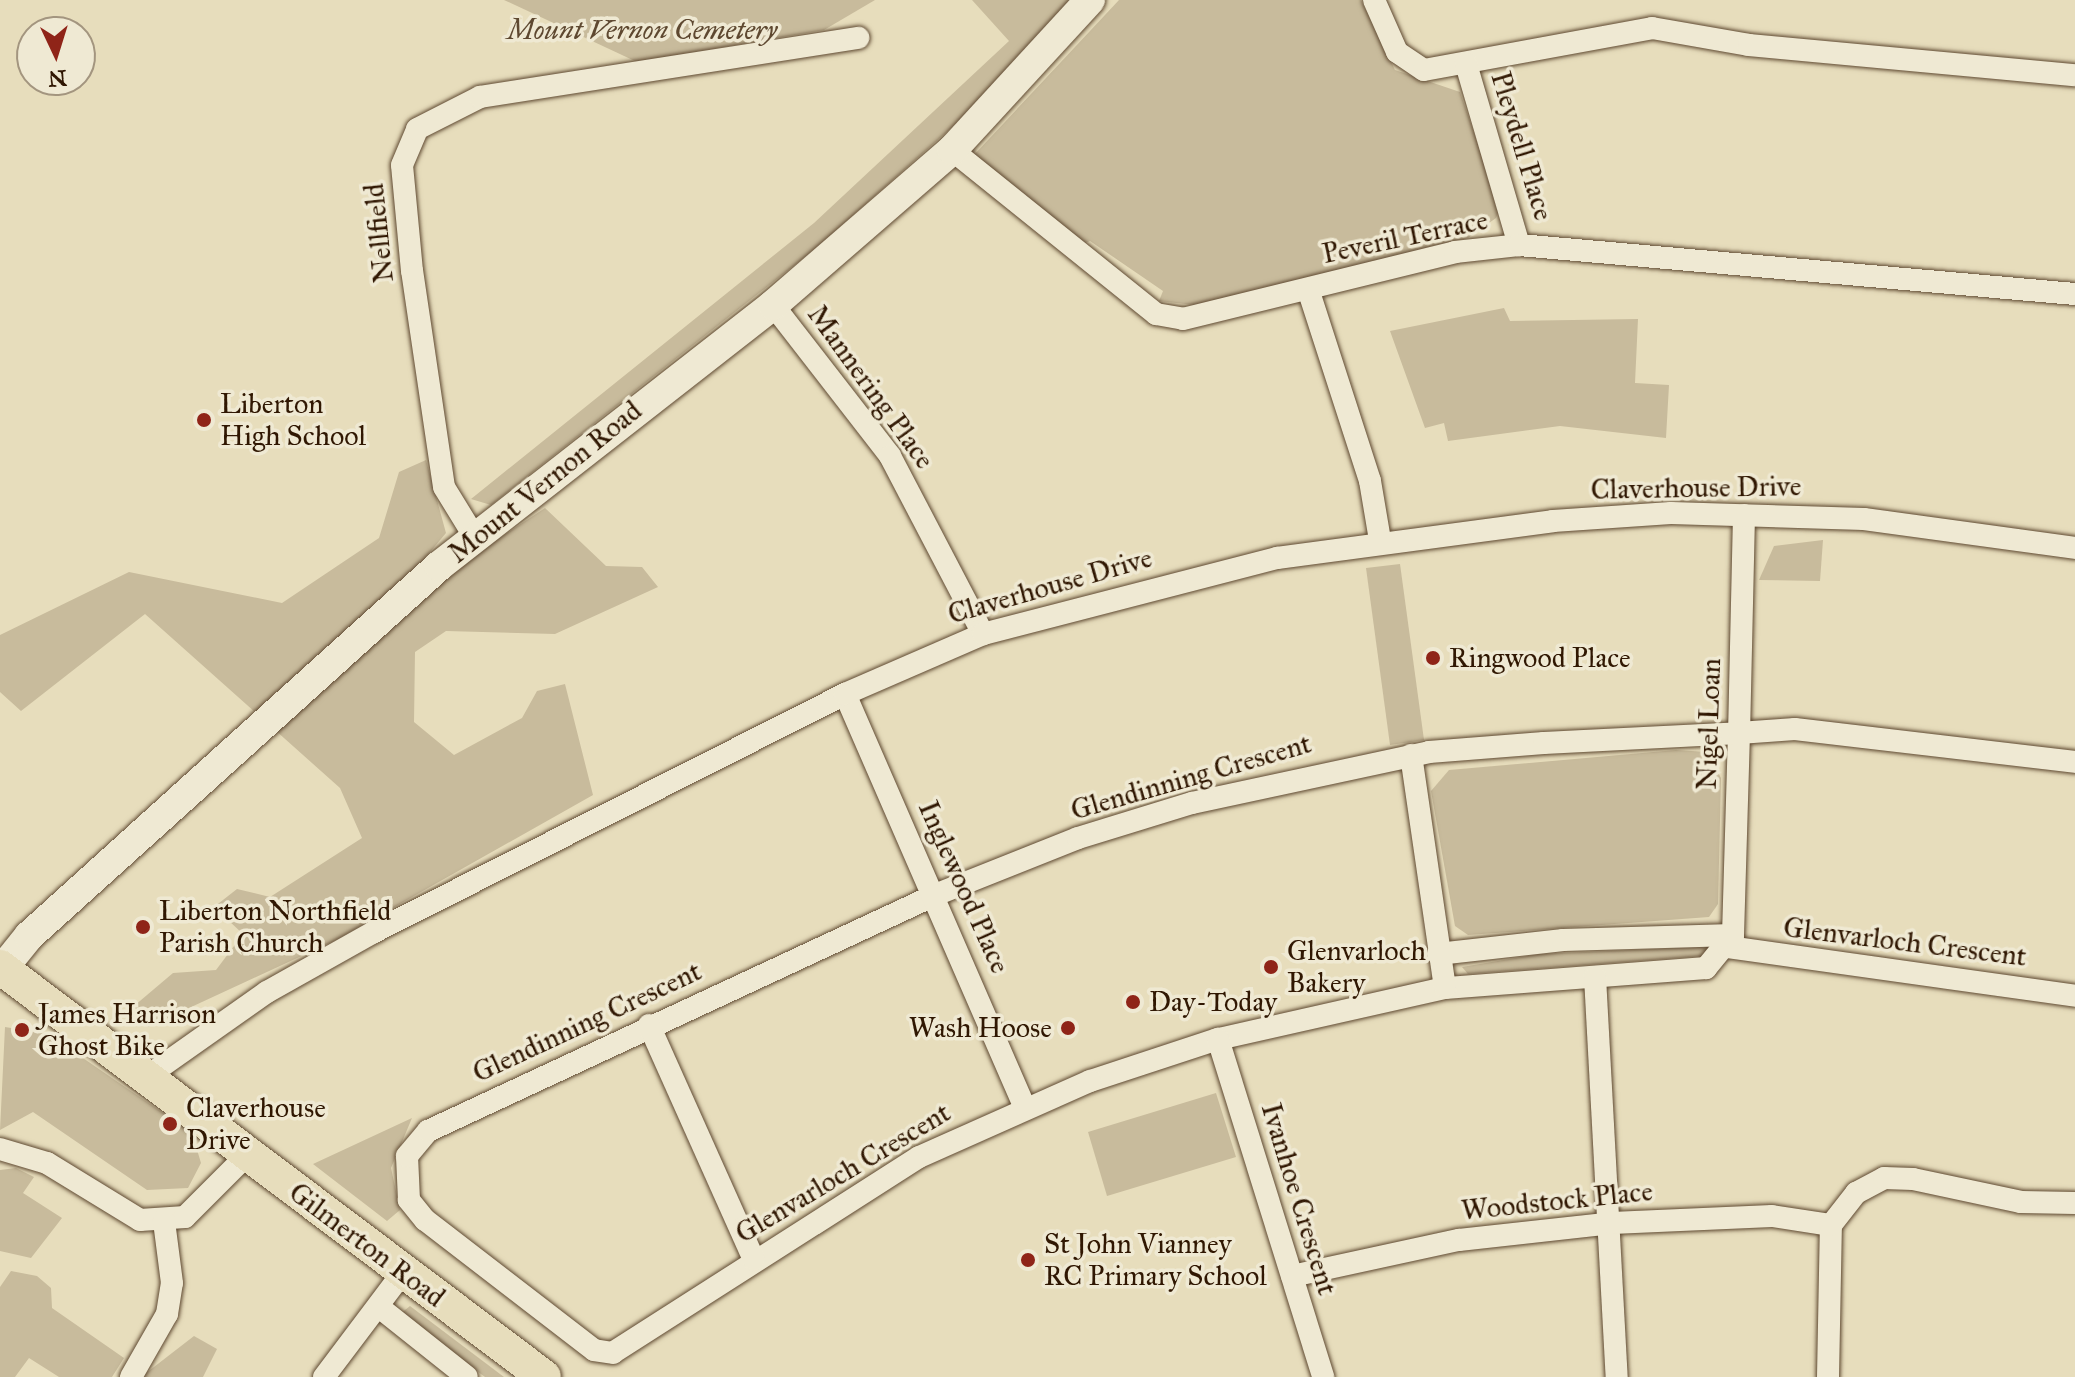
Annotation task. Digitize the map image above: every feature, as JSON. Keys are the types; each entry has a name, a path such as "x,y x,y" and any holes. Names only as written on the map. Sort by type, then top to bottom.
{"main road":[{"name":"Gilmerton Road","path":"1,969 544,1377"}],"street":[{"name":"Mount Vernon Road","path":"1,969 135,838 474,536 773,305 952,150 1090,0"},
{"path":"1374,0 1408,64 1424,70 1652,28 1749,45 2075,75"},
{"name":"Nellfield","path":"474,536 444,487 414,286 402,165 417,129 480,97 858,38"},
{"name":"Pleydell Place","path":"1466,64 1519,245"},
{"name":"Peveril Terrace","path":"952,150 1156,314 1183,319 1455,252 1519,245 2075,294"},
{"path":"1308,289 1370,481 1380,540"},
{"name":"Mannering Place","path":"773,305 890,456 983,634"},
{"name":"Claverhouse Drive","path":"145,1078 267,992 374,932 845,694 983,634 1199,575 1380,540 1553,521 1744,515 1864,519 2075,548"},
{"name":"Nigel Loan","path":"1730,941 1744,515"},
{"name":"Inglewood Place","path":"845,694 935,895 1024,1106"},
{"name":"Glendinning Crescent","path":"405,1170 414,1143 428,1131 649,1025 935,895 1192,803 1411,755 1739,733 1870,733 2075,762"},
{"path":"1411,755 1445,988"},
{"name":"Glenvarloch Crescent","path":"1438,954 1563,940 1730,941 2075,996"},
{"name":"Glenvarloch Crescent","path":"405,1170 409,1200 425,1220 594,1350 636,1344 754,1260 919,1157 1024,1106 1218,1039 1445,988 1690,972 1730,941"},
{"path":"1595,977 1612,1223 1617,1377"},
{"path":"649,1025 754,1260"},
{"name":"Ivanhoe Crescent","path":"1218,1039 1323,1377"},
{"path":"0,1149 47,1163 140,1220 164,1221 201,1206 247,1155"},
{"path":"1828,1377 1831,1225 1856,1193 1884,1178 2021,1202 2075,1203"},
{"name":"Woodstock Place","path":"1292,1276 1459,1240 1612,1223 1772,1216 1831,1225"},
{"path":"131,1377 167,1314 172,1283 164,1221"},
{"path":"324,1377 404,1271"},
{"name":"Gilmerton Road","path":"379,1307 467,1377"}],"green space":[{"name":"Mount Vernon Cemetery","path":"504,0 875,0 824,30 637,62"},
{"path":"972,0 1071,0 978,104 816,248 491,505 471,499 814,223 1009,41"},
{"path":"1119,0 1361,0 1395,70 1460,92 1500,208 1496,218 1468,238 1203,306 1159,301 1163,291 1090,241 1081,245 973,156"},
{"path":"1504,308 1510,321 1638,319 1635,383 1669,385 1666,438 1560,426 1448,441 1444,423 1425,428 1390,331"},
{"path":"426,460 446,533 425,558 442,576 545,508 606,566 642,567 658,587 555,634 446,631 415,652 414,722 454,755 522,718 537,691 565,684 593,795 336,940 148,1027 134,1006 173,973 216,970 243,934 214,907 237,889 270,897 362,838 340,788 145,614 21,711 0,692 0,635 129,572 282,603 379,538 399,472"},
{"path":"1823,540 1820,581 1759,580 1774,546"},
{"path":"1400,564 1424,740 1390,745 1366,568"},
{"path":"1676,750 1707,752 1721,778 1718,904 1709,917 1468,935 1455,926 1431,791 1449,770"},
{"path":"1702,947 1708,950 1702,956 1468,974 1462,967 1539,954"},
{"path":"5,1027 48,1034 192,1133 201,1163 188,1188 147,1190 33,1112 0,1130"},
{"path":"1216,1093 1236,1157 1107,1196 1088,1132"},
{"path":"412,1118 391,1168 400,1210 387,1221 313,1164"},
{"path":"16,1168 34,1177 23,1193 62,1218 31,1258 0,1251 0,1170"},
{"path":"11,1271 37,1276 51,1288 52,1308 124,1358 112,1377 59,1377 29,1358 15,1377 0,1377 0,1287"},
{"path":"410,1306 504,1377 485,1377 400,1314"},
{"path":"194,1336 217,1349 203,1377 141,1377"}],"place":[{"name":"Liberton High School","path":"204,420"},
{"name":"Ringwood Place","path":"1433,658"},
{"name":"Liberton Northfield Parish Church","path":"143,927"},
{"name":"Glenvarloch Bakery","path":"1271,967"},
{"name":"Day-Today","path":"1133,1002"},
{"name":"Wash Hoose","path":"1068,1028"},
{"name":"James Harrison Ghost Bike","path":"22,1030"},
{"name":"Claverhouse Drive","path":"170,1124"},
{"name":"St John Vianney RC Primary School","path":"1028,1260"}]}
